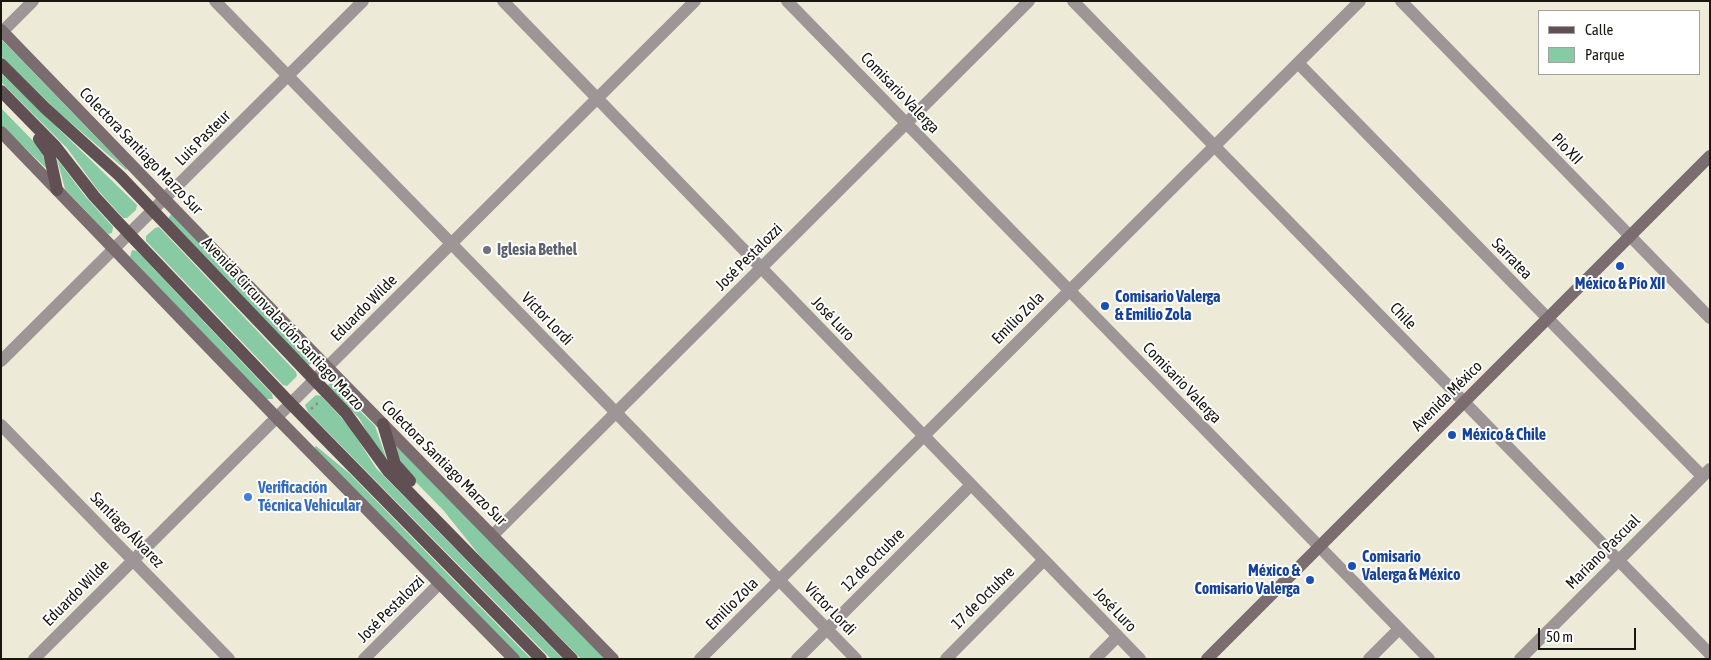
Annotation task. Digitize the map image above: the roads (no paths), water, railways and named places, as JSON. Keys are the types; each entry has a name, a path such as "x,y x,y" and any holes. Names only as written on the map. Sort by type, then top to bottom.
{"main road":[{"name":"Avenida Circunvalación Santiago Marzo","path":"1,64 45,108 113,169 350,418 383,466 572,659"},
{"path":"1,91 55,146 94,196 129,234 290,403 541,659"},
{"path":"1,99 46,146 58,190"},
{"path":"383,424 395,464 441,514 475,560"}],"street":[{"path":"2,31 33,1"},
{"name":"Víctor Lordi","path":"215,1 856,659"},
{"name":"Luis Pasteur","path":"1,361 363,1"},
{"name":"José Luro","path":"503,1 1140,659"},
{"name":"Eduardo Wilde","path":"34,659 695,1"},
{"name":"Comisario Valerga","path":"787,1 1429,659"},
{"name":"José Pestalozzi","path":"493,535 1029,1"},
{"name":"Chile","path":"1073,1 1710,654"},
{"name":"Emilio Zola","path":"700,659 1360,1"},
{"name":"Pío XII","path":"1401,1 1710,318"},
{"name":"Colectora Santiago Marzo Sur","path":"2,31 613,659"},
{"name":"Sarratea","path":"1298,64 1548,318 1706,472"},
{"path":"1,132 276,417 514,659"},
{"name":"Avenida México","path":"1207,659 1710,156"},
{"name":"Santiago Álvarez","path":"1,424 229,659"},
{"name":"Mariano Pascual","path":"1520,659 1706,472"},
{"name":"12 de Octubre","path":"797,659 971,485"},
{"name":"17 de Octubre","path":"946,659 1044,560"},
{"name":"José Pestalozzi","path":"364,659 440,583"},
{"path":"1369,659 1399,629"},
{"path":"1095,659 1118,636"}],"place":[{"name":"Iglesia Bethel","path":"487,250"},
{"name":"México & Pío XII","path":"1620,266"},
{"name":"Comisario Valerga & Emilio Zola","path":"1105,306"},
{"name":"México & Chile","path":"1452,435"},
{"name":"Verificación Técnica Vehicular","path":"248,497"},
{"name":"Comisario Valerga & México","path":"1352,566"},
{"name":"México & Comisario Valerga","path":"1310,580"}]}
